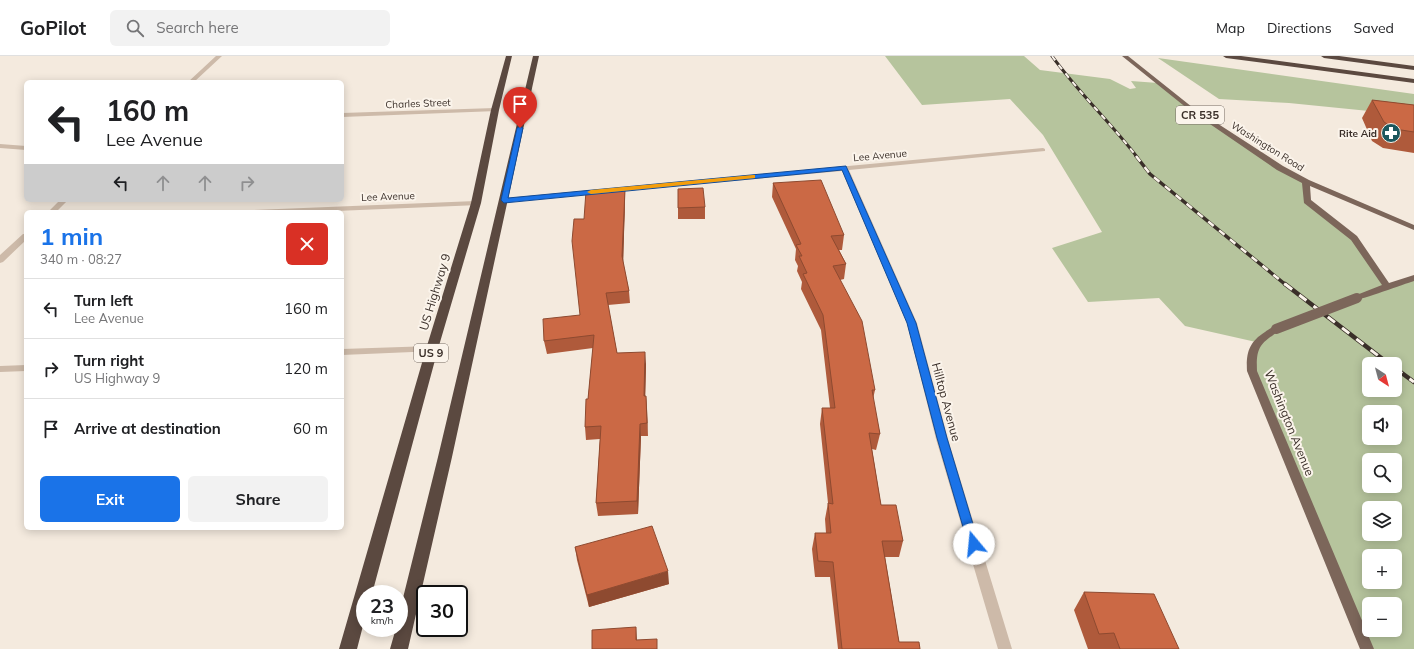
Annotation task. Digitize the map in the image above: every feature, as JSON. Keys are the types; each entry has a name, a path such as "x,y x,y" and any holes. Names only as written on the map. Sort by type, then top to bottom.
{"highway":[{"name":"US Highway 9","path":"348,649 432,349 476,203 495,110 509,56"},
{"path":"399,649 504,200 536,56"},
{"path":"1226,56 1414,81"},
{"path":"1324,56 1414,68"}],"main road":[{"name":"Washington Road","path":"1125,56 1190,108 1280,168 1306,182 1414,228"},
{"path":"1306,182 1308,201 1354,238 1387,286"},
{"name":"Washington Avenue","path":"1367,649 1252,371 1251,355 1256,342 1276,329 1387,286 1414,278"}],"street":[{"path":"193,80 219,56"},
{"name":"Charles Street","path":"344,115 495,110"},
{"path":"0,146 24,148"},
{"name":"Lee Avenue","path":"504,200 1043,150"},
{"name":"Hilltop Avenue","path":"844,168 912,323 942,438 1005,649"},
{"path":"54,210 62,202"},
{"name":"Lee Avenue","path":"303,210 476,203"},
{"path":"0,260 24,238"},
{"path":"344,352 432,349"},
{"path":"0,369 24,368"}],"green space":[{"path":"885,56 1024,56 1040,70 1110,79 1130,89 1136,88 1131,81 1158,83 1176,98 1306,182 1308,201 1354,238 1387,286 1414,278 1414,649 1367,649 1362,637 1402,637 1402,597 1362,597 1362,637 1252,371 1256,342 1185,326 1159,298 1088,302 1052,248 1102,232 1043,135 1010,99 922,105"},
{"path":"1158,58 1414,94 1414,113 1379,112 1289,103 1219,99"}],"building":[{"path":"1372,100 1414,105 1414,132 1395,129 1384,122"},
{"path":"821,180 844,235 831,236 846,264 833,266 862,321 875,390 872,390 880,434 869,433 881,505 896,505 903,541 882,541 899,642 919,642 920,649 842,649 833,562 818,561 815,533 831,533 828,503 833,504 822,408 835,408 823,315 803,274 807,273 799,256 802,256 796,245 801,244 773,183"},
{"path":"703,188 705,207 678,208 678,189"},
{"path":"625,190 622,256 629,291 606,293 617,353 645,352 644,396 646,396 647,423 640,424 637,501 596,503 601,426 585,427 586,399 588,399 594,335 544,341 543,319 580,315 572,241 574,219 584,219 586,191"},
{"path":"652,526 668,571 587,595 575,547"},
{"path":"1084,592 1154,594 1179,649 1120,649 1114,633 1099,634"},
{"path":"636,627 636,640 657,639 657,649 592,649 592,630"}],"railway":[{"path":"1052,56 1072,82 1137,157"},
{"path":"1136,156 1150,174 1286,285"},
{"path":"1285,284 1380,357"},
{"path":"1402,373 1414,382"}],"slow traffic":[{"path":"591,192 753,177"}],"place":[{"name":"Rite Aid","path":"1391,133"}],"route":[{"path":"520,128 504,200 844,168 912,323 942,438 974,544"}]}
